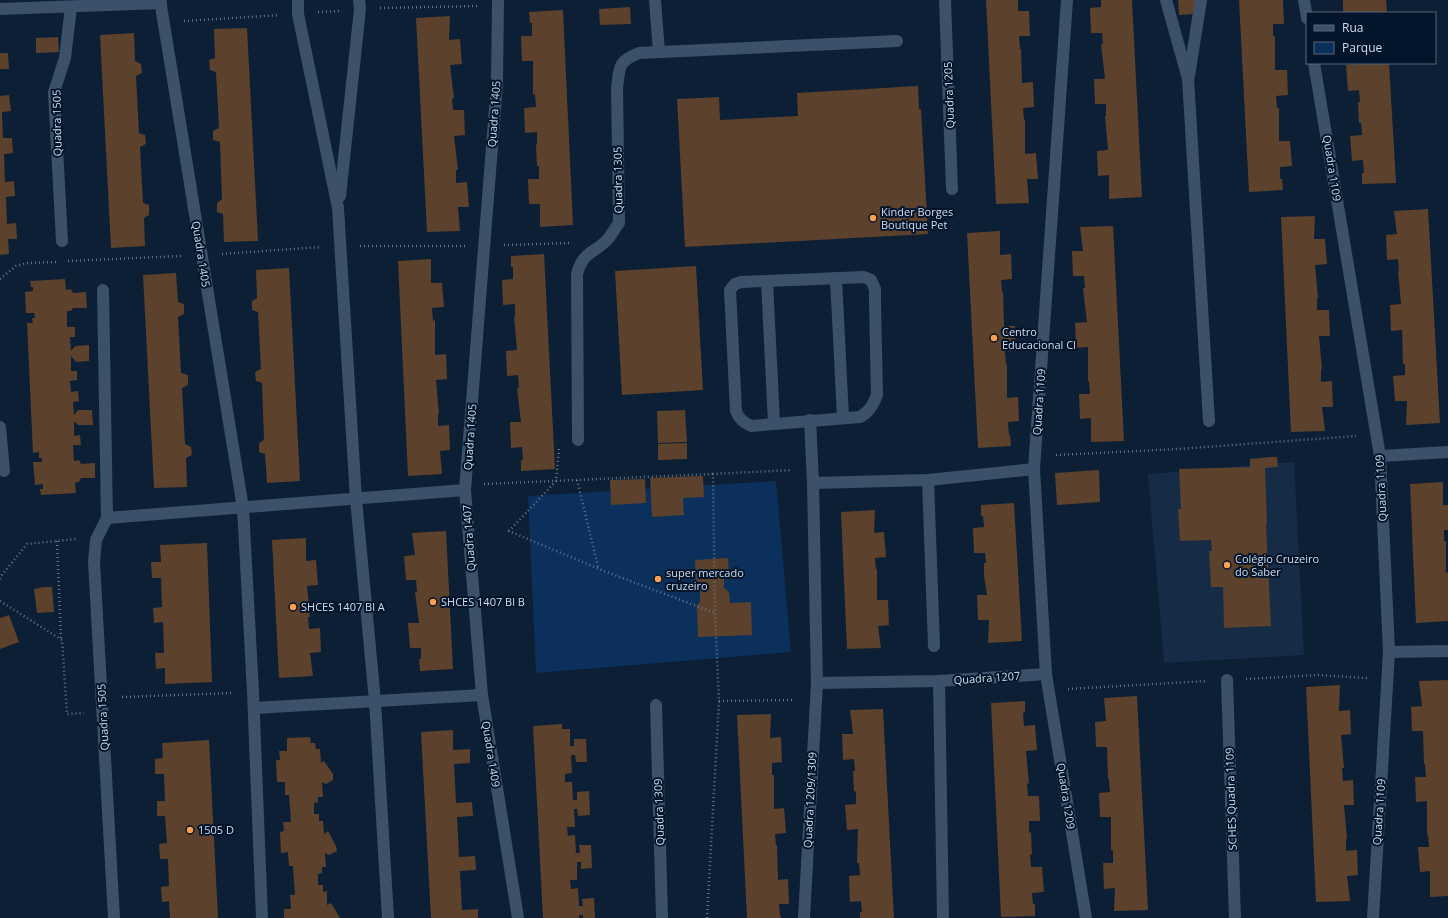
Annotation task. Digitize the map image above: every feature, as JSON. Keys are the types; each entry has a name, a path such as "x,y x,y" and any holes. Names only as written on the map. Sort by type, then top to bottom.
{"street":[{"path":"298,0 298,14 338,208 356,499 375,701 388,918"},
{"path":"655,0 658,52"},
{"name":"Quadra 1205","path":"945,0 952,189"},
{"name":"Quadra 1109","path":"1034,469 1067,0"},
{"path":"1166,0 1188,79 1209,421"},
{"path":"1188,79 1201,0"},
{"path":"1304,0 1306,12"},
{"path":"0,10 160,2"},
{"name":"Quadra 1405","path":"160,2 243,508"},
{"name":"Quadra 1405","path":"466,487 496,83 497,3"},
{"path":"338,208 359,4"},
{"name":"Quadra 1505","path":"62,241 54,92 65,58 71,7"},
{"name":"Quadra 1305","path":"578,440 577,274 580,263 585,257 607,240 619,223 617,88 620,67 627,58 639,53 898,41"},
{"name":"Quadra 1109","path":"1314,64 1380,456 1389,652 1373,918"},
{"path":"864,276 871,280 874,289 877,395 874,404 867,413 860,417 751,426 744,423 739,418 736,411 730,290 735,284 741,282 767,280 864,276"},
{"path":"836,278 843,418"},
{"path":"767,280 774,423"},
{"name":"Quadra 1505","path":"103,290 107,518 96,540 94,562 114,918"},
{"path":"810,420 813,483 817,682"},
{"path":"0,427 4,471"},
{"path":"1380,456 1448,452"},
{"path":"813,483 928,480 1034,469 1046,674"},
{"path":"928,480 934,646"},
{"name":"Quadra 1407","path":"243,508 356,499 466,487 482,695"},
{"path":"107,518 243,508 254,692 262,918"},
{"path":"1389,652 1448,651"},
{"name":"Quadra 1207","path":"817,682 939,681 1046,674"},
{"name":"Quadra 1209","path":"1046,674 1086,918"},
{"name":"SCHES Quadra 1109","path":"1227,680 1235,918"},
{"path":"939,681 943,918"},
{"name":"Quadra 1209/1309","path":"804,918 817,682"},
{"path":"254,708 482,695"},
{"name":"Quadra 1409","path":"482,695 518,918"},
{"name":"Quadra 1309","path":"656,705 662,918"}],"path":[{"path":"164,22 298,14 359,4 497,3"},
{"path":"68,262 202,256 340,246 484,246 607,240"},
{"path":"0,279 16,266 28,263 60,262"},
{"path":"1035,456 1178,449 1376,435"},
{"path":"578,440 559,449 556,481 509,531 598,568 715,613"},
{"path":"466,487 556,481 812,469"},
{"path":"707,918 719,701 715,613 713,474"},
{"path":"577,480 598,568"},
{"path":"0,579 27,544 98,536"},
{"path":"57,541 67,714 102,712"},
{"path":"0,601 62,640"},
{"path":"102,698 254,692"},
{"path":"719,701 816,700"}],"shaded area":[{"name":"Colégio Cruzeiro do Saber","path":"1294,462 1304,655 1164,663 1148,474"}],"green space":[{"path":"776,481 791,652 536,673 528,496"}],"building":[{"path":"986,0 1018,0 1018,11 1029,11 1030,36 1019,36 1022,83 1033,82 1034,107 1023,108 1025,120 1025,154 1036,153 1038,179 1027,179 1029,203 996,204"},
{"path":"1101,0 1132,0 1142,197 1109,199 1109,175 1098,176 1097,151 1108,150 1105,116 1106,104 1095,104 1094,79 1105,79 1101,44 1103,44 1102,33 1091,33 1090,8 1101,7"},
{"path":"1178,0 1195,0 1195,14 1179,15"},
{"path":"1239,0 1283,0 1284,24 1273,24 1273,36 1275,36 1275,70 1287,70 1288,95 1276,96 1277,108 1279,108 1279,141 1290,141 1292,166 1280,167 1280,179 1282,179 1283,190 1249,192"},
{"path":"1343,0 1386,0 1387,12 1343,12"},
{"path":"630,7 631,24 600,25 599,9"},
{"path":"563,10 573,225 540,227 540,204 529,204 528,179 539,179 536,145 537,132 525,133 524,108 536,107 535,94 533,95 533,61 522,61 521,36 532,36 532,23 530,23 529,12"},
{"path":"450,16 449,40 460,39 462,64 450,65 454,98 452,99 453,110 464,110 465,135 454,136 458,170 456,170 456,183 467,182 469,207 458,207 460,231 427,232 416,18"},
{"path":"247,28 258,241 224,242 223,214 217,212 217,203 222,199 220,142 213,140 213,131 219,128 216,72 210,70 209,60 215,58 214,29"},
{"path":"134,33 135,61 141,64 142,73 136,76 139,133 145,135 146,144 140,147 143,203 149,205 149,215 144,218 145,246 111,248 100,35"},
{"path":"58,37 59,52 36,53 36,38"},
{"path":"0,53 8,53 9,69 0,69"},
{"path":"1389,64 1396,183 1362,184 1362,173 1364,173 1363,160 1352,161 1350,136 1362,135 1361,123 1359,123 1358,102 1360,102 1359,90 1348,91 1346,65"},
{"path":"918,86 919,109 921,110 928,234 685,247 677,99 719,97 720,120 798,116 797,93"},
{"path":"9,95 11,111 2,112 3,138 12,138 13,153 4,154 5,182 14,181 15,196 6,197 7,224 16,223 17,239 8,239 9,254 0,255 0,96"},
{"path":"1428,209 1440,423 1406,425 1407,401 1395,401 1393,376 1405,375 1405,364 1403,364 1402,330 1391,331 1390,305 1401,304 1398,259 1387,260 1386,235 1397,234 1394,211"},
{"path":"1315,216 1314,239 1325,239 1327,264 1315,265 1318,298 1317,310 1329,310 1330,336 1319,336 1322,369 1321,382 1332,381 1333,407 1322,407 1325,431 1291,432 1281,217"},
{"path":"1113,226 1124,441 1091,442 1091,418 1080,419 1079,394 1090,394 1088,381 1088,347 1076,348 1075,323 1087,322 1083,288 1085,288 1084,276 1073,276 1072,251 1083,251 1080,227"},
{"name":"Centro Educacional CI","path":"1000,231 1000,255 1011,254 1012,279 1001,280 1003,292 1004,326 1015,326 1016,351 1005,351 1007,364 1007,398 1018,397 1019,421 1008,422 1011,446 978,448 967,233"},
{"path":"544,254 555,469 521,471 521,460 523,460 522,447 511,448 510,422 521,422 517,388 519,388 518,375 507,376 506,351 517,350 514,317 515,304 503,305 502,280 513,279 511,256"},
{"path":"431,259 431,283 442,283 444,307 432,308 433,321 435,320 435,355 446,354 447,379 436,380 439,414 438,426 449,425 450,450 440,451 442,474 408,476 398,261"},
{"path":"696,266 703,390 622,395 615,271"},
{"path":"289,268 300,481 267,483 265,454 259,452 259,443 264,440 262,383 256,381 255,372 261,369 258,312 252,310 252,301 257,298 256,270"},
{"path":"176,273 178,302 184,304 184,314 178,317 181,373 188,375 188,385 182,388 185,444 191,447 192,455 186,458 187,487 154,488 143,275"},
{"path":"65,279 66,290 71,289 73,293 86,292 87,308 73,308 71,311 67,311 67,327 75,327 75,337 70,337 71,351 75,346 89,345 89,361 76,362 71,356 71,371 77,371 77,380 70,381 71,392 78,391 79,401 73,402 74,415 78,410 92,410 93,425 78,425 74,421 74,436 80,435 81,445 73,445 74,461 79,460 81,464 95,463 95,478 81,478 79,482 75,483 76,493 41,495 40,489 43,489 43,484 35,485 33,462 42,462 42,458 39,458 39,452 33,453 27,323 33,323 32,318 35,318 34,313 26,313 25,292 33,291 30,281"},
{"path":"685,410 687,442 658,443 657,411"},
{"path":"687,443 687,459 658,460 658,444"},
{"path":"1277,457 1278,467 1265,468 1271,626 1224,628 1223,587 1211,587 1209,551 1212,551 1211,540 1180,541 1178,509 1181,509 1179,469 1250,467 1250,459"},
{"path":"1099,470 1100,502 1057,505 1055,473"},
{"path":"703,476 704,497 683,498 684,515 652,517 650,478"},
{"path":"645,479 646,503 611,505 610,480"},
{"path":"1443,482 1443,505 1448,505 1448,530 1444,530 1444,541 1446,541 1446,573 1448,572 1448,621 1416,623 1410,484"},
{"path":"1014,503 1022,641 988,643 989,620 978,620 977,595 987,595 984,576 984,563 986,563 985,553 974,553 973,528 984,527 983,516 981,516 981,505"},
{"path":"875,510 874,533 884,532 886,557 875,558 877,569 877,600 888,600 889,625 878,626 881,648 847,649 841,512"},
{"name":"SHCES 1407 Bl B","path":"446,531 453,669 420,671 419,659 421,659 421,648 410,648 408,623 419,623 415,592 417,592 416,580 406,580 404,556 415,555 412,533"},
{"name":"SHCES 1407 Bl A","path":"306,538 306,561 316,560 318,585 307,586 310,617 308,617 309,629 320,628 321,652 310,653 313,676 279,678 272,540"},
{"path":"207,543 212,682 165,684 165,668 156,669 155,653 164,653 163,622 154,623 153,608 162,607 161,578 152,578 151,562 161,562 160,545"},
{"path":"728,558 729,573 724,577 724,588 729,592 730,603 751,602 752,635 698,637 697,605 700,602 700,589 696,586 695,560"},
{"path":"52,587 54,612 37,613 34,589"},
{"path":"9,615 19,642 0,649 0,618"},
{"path":"1448,680 1448,896 1430,897 1430,871 1420,872 1418,847 1429,847 1427,835 1427,801 1416,802 1415,777 1426,777 1423,731 1412,731 1411,707 1422,706 1419,681"},
{"path":"1340,685 1339,711 1350,710 1351,734 1341,735 1344,768 1342,768 1343,781 1353,780 1354,805 1344,805 1347,839 1346,851 1357,850 1358,875 1347,876 1350,901 1316,902 1306,687"},
{"path":"1137,696 1148,910 1114,911 1115,888 1104,889 1103,863 1113,863 1113,850 1111,850 1111,817 1100,817 1099,793 1110,792 1107,747 1096,747 1095,722 1106,721 1104,698"},
{"path":"1025,701 1025,712 1023,713 1024,726 1035,725 1037,750 1026,751 1029,784 1027,783 1028,796 1039,796 1040,821 1029,821 1032,855 1030,854 1031,867 1042,867 1044,892 1032,893 1033,904 1035,904 1035,916 1001,917 991,703"},
{"path":"883,709 894,918 860,918 860,912 862,912 861,901 850,902 849,876 860,875 859,863 857,863 858,829 847,830 845,805 856,804 853,771 855,771 854,759 843,760 842,734 853,734 850,710"},
{"path":"771,714 770,738 781,737 782,762 772,763 772,775 774,775 774,809 784,808 786,833 775,834 777,845 778,880 788,879 789,904 779,904 781,918 747,918 737,715"},
{"path":"562,724 562,729 570,729 570,746 574,746 574,739 586,739 587,762 576,762 575,755 571,755 572,773 565,774 565,782 572,782 573,800 577,800 577,792 589,791 590,815 578,816 577,809 574,809 575,827 567,827 568,836 575,835 576,853 580,853 579,845 591,845 592,868 581,869 581,862 577,862 577,880 570,880 571,889 578,888 579,906 583,906 582,899 594,898 595,918 583,918 583,915 579,915 579,918 543,918 533,726"},
{"path":"453,730 453,750 470,749 470,763 454,764 456,803 472,802 473,816 457,817 459,857 475,856 476,870 460,871 462,910 478,909 478,918 431,918 421,732"},
{"path":"310,737 311,743 315,743 316,749 320,749 321,763 324,761 333,774 333,780 326,784 322,782 323,797 318,797 318,802 314,803 314,814 319,814 319,821 323,821 324,834 328,831 336,846 337,851 329,855 325,853 326,867 322,867 322,873 318,874 318,885 323,885 323,892 327,891 327,905 331,903 340,918 284,918 284,909 291,909 290,895 295,895 293,866 289,866 288,852 281,853 280,832 284,831 283,822 291,822 289,795 285,795 285,782 277,782 276,760 280,760 279,751 287,751 287,738"},
{"name":"1505 D","path":"209,740 218,918 170,918 169,901 162,902 161,887 169,886 168,859 160,859 159,844 167,843 165,816 157,816 157,801 165,801 164,774 155,774 155,759 163,758 162,743"}],"place":[{"name":"Kinder Borges Boutique Pet","path":"873,218"},
{"name":"Centro Educacional CI","path":"994,338"},
{"name":"Colégio Cruzeiro do Saber","path":"1227,565"},
{"name":"super mercado cruzeiro","path":"658,579"},
{"name":"SHCES 1407 Bl B","path":"433,602"},
{"name":"SHCES 1407 Bl A","path":"293,607"},
{"name":"1505 D","path":"190,830"}]}
